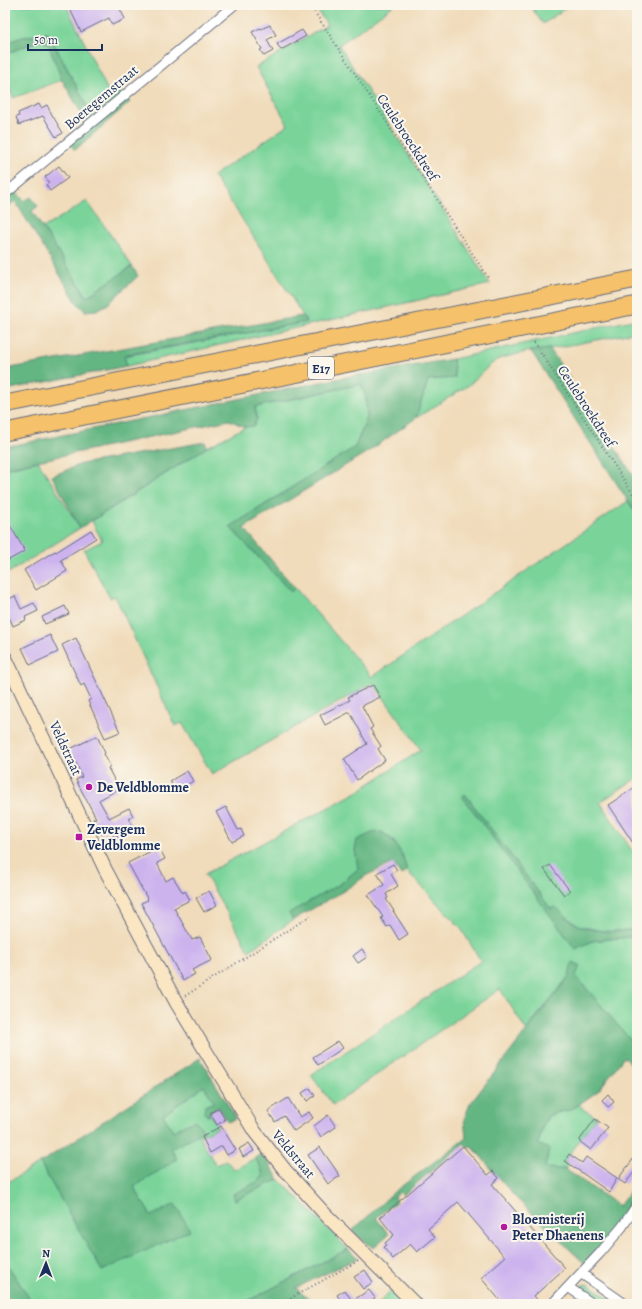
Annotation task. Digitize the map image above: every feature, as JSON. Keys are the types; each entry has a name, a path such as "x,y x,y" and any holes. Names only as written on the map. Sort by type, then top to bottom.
{"highway":[{"name":"E17","path":"5,404 436,320 637,279"},
{"name":"E17","path":"5,432 637,305"}],"street":[{"name":"Boeregemstraat","path":"5,194 234,5"},
{"name":"Veldstraat","path":"5,657 105,869 176,1002 255,1132 285,1170 325,1214 415,1304"},
{"path":"552,1304 582,1274 622,1227 637,1206"},
{"path":"582,1274 625,1304"},
{"path":"568,1287 593,1304"}],"path":[{"name":"Ceulebroeckdreef","path":"310,5 489,279"},
{"name":"Ceulebroekdreef","path":"534,342 637,500"},
{"path":"176,1002 310,916"},
{"path":"280,1304 368,1256"}],"green space":[{"path":"5,5 66,5 111,97 91,113 48,33 23,37 5,43"},
{"path":"314,5 394,5 339,45 490,284 127,366 124,356 307,322 239,214 213,176 288,125 256,67 327,25"},
{"path":"530,5 570,5 543,24"},
{"path":"48,33 91,113 121,90 130,102 75,150 65,139 86,121 62,80 49,46 41,40 5,54 5,43 23,37"},
{"path":"41,40 49,46 62,80 13,98 7,80 5,81 5,54"},
{"path":"16,191 24,201 31,197 38,206 32,211 87,297 132,266 138,276 108,304 97,310 85,311 77,303 15,201 5,209 5,200"},
{"path":"87,201 132,266 87,297 43,228"},
{"path":"302,316 307,322 124,355 127,366 5,390 5,369"},
{"path":"637,319 637,332 550,349 531,351 501,358 490,365 469,385 416,418 428,380 455,378 453,359"},
{"path":"550,349 637,481 637,515 531,351"},
{"path":"453,359 455,378 428,380 416,418 372,449 244,528 295,588 291,592 230,527 355,447 367,418 366,398 361,384 255,407 257,419 254,426 245,427 229,420 5,468 5,447 341,378"},
{"path":"361,384 366,398 367,418 355,447 230,527 291,592 295,588 372,677 628,501 637,515 637,778 600,802 637,858 637,929 608,932 589,928 580,926 564,915 551,910 465,794 575,949 592,941 637,936 637,1048 576,976 569,976 526,1030 500,989 333,1105 311,1075 481,961 460,927 407,871 403,856 393,840 382,832 358,863 358,869 340,884 290,913 293,920 249,951 205,874 357,792 421,750 373,683 212,774 182,723 175,726 115,596 110,598 84,550 102,541 92,521 207,447 245,427 254,425 257,419 255,407"},
{"path":"205,442 207,447 80,528 52,476 81,464"},
{"path":"38,461 80,528 5,575 5,469"},
{"path":"465,794 551,909 555,906 573,922 580,926 594,930 608,931 637,929 637,936 592,941 575,949 462,796"},
{"path":"382,832 392,840 399,849 407,871 401,875 393,863 367,875 345,890 293,920 289,913 340,884 358,869 355,850 357,840 372,833"},
{"path":"572,962 580,965 576,976 637,1048 637,1069 624,1057 598,1091 571,1110 548,1116 543,1126 538,1144 549,1149 545,1168 565,1169 619,1206 637,1182 637,1197 600,1249 585,1264 514,1196 472,1146 468,1148 464,1143 403,1195 400,1192 394,1197 396,1202 376,1218 389,1234 373,1248 352,1231 394,1192 466,1138 464,1119 470,1104 569,976"},
{"path":"200,1058 236,1118 228,1122 219,1107 209,1113 209,1116 204,1113 205,1106 214,1102 204,1086 163,1115 173,1131 195,1120 204,1131 171,1149 177,1159 134,1187 151,1216 175,1204 190,1230 102,1271 40,1163"},
{"path":"204,1086 214,1102 205,1106 209,1115 209,1113 218,1127 199,1137 216,1165 226,1160 234,1170 255,1158 261,1168 263,1176 260,1181 233,1194 235,1199 279,1179 348,1249 242,1304 33,1304 5,1261 5,1184 40,1163 102,1271 151,1216 134,1187 176,1159 170,1149 204,1131 173,1131 163,1115"},
{"path":"579,1104 584,1110 597,1117 564,1162 569,1165 565,1169 545,1168 538,1144 543,1126 548,1116 571,1110"},
{"path":"262,1153 279,1179 235,1200 233,1194 259,1181 263,1176 261,1168 255,1158"},
{"path":"348,1249 358,1258 296,1288 314,1304 242,1304"},
{"path":"5,1261 33,1304 5,1304"},
{"path":"588,1284 617,1304 600,1304 581,1289 582,1285"},
{"path":"391,1290 403,1304 377,1304 379,1303"}],"building":[{"path":"68,5 118,5 125,19 112,25 109,18 81,32"},
{"path":"270,25 276,35 267,40 273,51 264,56 260,50 262,49 252,32"},
{"path":"302,30 306,36 281,50 277,44"},
{"path":"39,104 41,108 47,105 63,133 56,137 43,116 19,125 16,117 19,116 18,113"},
{"path":"59,166 68,178 50,191 46,185 49,183 45,177"},
{"path":"5,517 25,551 5,562"},
{"path":"91,530 96,538 61,560 67,571 36,590 24,570"},
{"path":"15,596 21,609 34,603 38,611 25,617 26,620 13,626 5,608 5,601"},
{"path":"65,606 69,614 45,624 42,617"},
{"path":"50,635 58,652 30,665 22,648"},
{"path":"76,638 120,732 105,738 88,701 91,699 84,684 81,686 62,645"},
{"path":"373,685 380,697 362,706 373,727 370,729 381,746 378,749 385,760 357,780 344,759 367,744 350,712 325,725 320,715 350,700 348,697"},
{"path":"97,736 110,766 108,768 119,789 99,800 109,818 129,808 133,816 129,818 134,828 114,837 110,829 101,834 93,819 96,818 76,780 82,777 70,749"},
{"path":"187,771 193,781 176,792 170,781"},
{"path":"637,786 637,849 608,805"},
{"path":"226,807 238,830 241,829 244,836 232,842 216,812"},
{"path":"159,847 165,859 157,863 166,881 173,877 183,893 185,891 190,900 174,908 192,940 200,937 212,960 192,970 195,974 183,981 141,903 148,900 128,863"},
{"path":"393,864 397,870 391,874 398,886 386,894 388,898 386,899 408,934 399,940 390,925 387,927 381,918 383,917 368,895 384,885 377,873"},
{"path":"550,865 570,891 564,895 544,869"},
{"path":"209,891 217,905 204,912 196,898"},
{"path":"362,949 367,957 358,963 353,956"},
{"path":"338,1041 343,1048 318,1065 313,1057"},
{"path":"310,1088 315,1096 307,1101 302,1093"},
{"path":"608,1094 614,1102 608,1107 602,1100"},
{"path":"288,1098 300,1117 309,1112 313,1118 294,1131 284,1116 275,1122 268,1111"},
{"path":"219,1108 225,1120 217,1125 210,1113"},
{"path":"328,1115 336,1127 321,1137 314,1126"},
{"path":"595,1119 608,1128 591,1150 579,1141"},
{"path":"221,1126 236,1150 227,1155 222,1146 210,1153 202,1137"},
{"path":"249,1143 254,1151 243,1157 239,1149"},
{"name":"Bloemisterij Peter Dhaenens","path":"463,1146 488,1175 493,1171 499,1178 492,1184 565,1268 534,1296 541,1304 503,1304 481,1278 505,1257 458,1202 428,1229 435,1237 417,1252 410,1244 393,1259 383,1247 386,1245 385,1243 394,1235 380,1218"},
{"path":"320,1147 340,1176 328,1184 308,1155"},
{"path":"569,1154 582,1163 586,1157 617,1178 609,1192 565,1161"},
{"path":"637,1154 637,1168 625,1184 618,1179"},
{"path":"365,1270 373,1282 363,1289 354,1277"},
{"path":"345,1290 352,1301 369,1290 375,1298 366,1304 343,1304 337,1295"}],"place":[{"name":"De Veldblomme","path":"89,787"},
{"name":"Zevergem Veldblomme","path":"79,837"},
{"name":"Bloemisterij Peter Dhaenens","path":"504,1227"}]}
